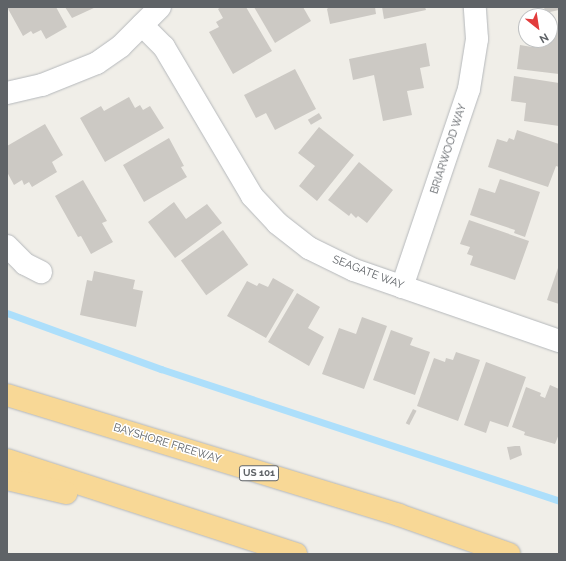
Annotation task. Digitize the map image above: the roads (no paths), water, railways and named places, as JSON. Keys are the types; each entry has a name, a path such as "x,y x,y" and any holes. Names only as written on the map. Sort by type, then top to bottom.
{"highway":[{"name":"BAYSHORE FREEWAY","path":"7,396 399,515 509,554"},
{"path":"7,460 296,554"},
{"path":"7,479 224,530"}],"street":[{"path":"7,93 49,83 97,64 121,46 160,7"},
{"name":"BRIARWOOD WAY","path":"402,287 469,89 477,39 475,7"},
{"name":"SEAGATE WAY","path":"142,25 164,47 252,196 277,223 308,248 354,270 559,341"},
{"path":"7,246 25,264 41,272"}],"waterway":[{"path":"7,313 161,369 559,501"}]}
